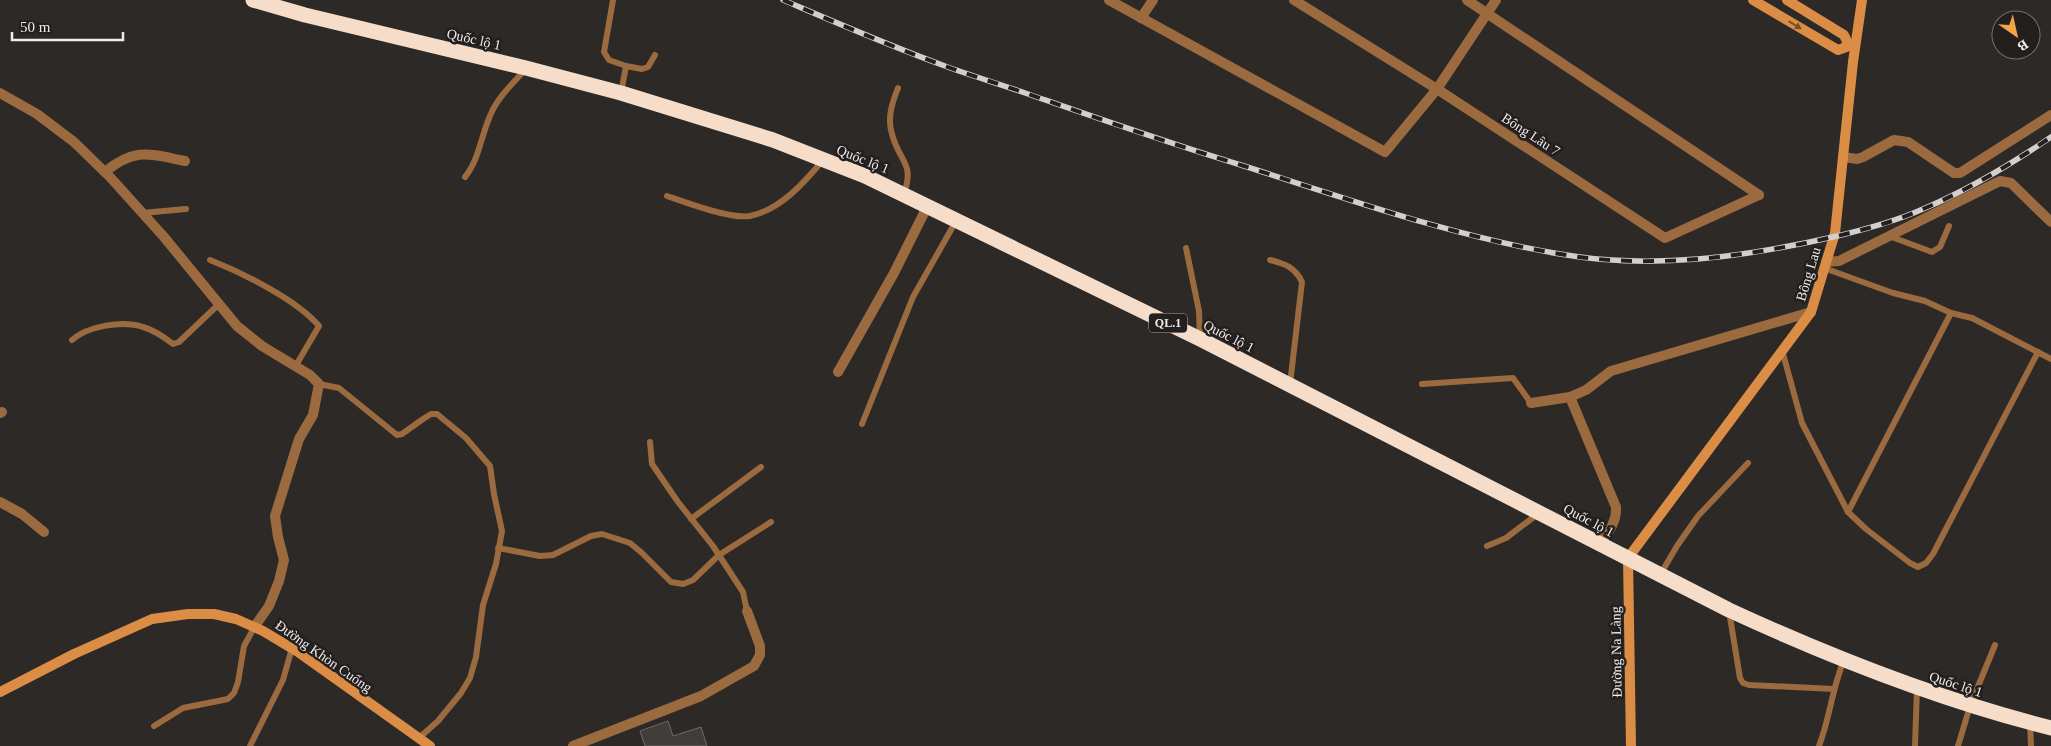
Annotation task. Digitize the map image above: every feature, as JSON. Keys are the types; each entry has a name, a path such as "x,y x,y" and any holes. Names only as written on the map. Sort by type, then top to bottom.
{"highway":[{"name":"Quốc lộ 1","path":"253,0 305,15 526,68 621,93 773,140 865,176 1200,339 1729,610 1792,639 1917,688 1970,706 2051,728"}],"street":[{"path":"1109,0 1385,152 1437,89 1496,0"},
{"path":"1141,18 1153,0"},
{"name":"Bông Lâu 7","path":"1294,0 1437,89 1665,238 1759,195 1487,13"},
{"path":"1467,0 1487,13"},
{"path":"1753,0 1838,50 1852,46 1844,35 1787,0"},
{"name":"Bông Lau","path":"1628,558 1811,312 1835,233 1852,46 1862,0"},
{"path":"0,93 37,114 74,142 105,172 142,213 237,326 294,367 310,375 319,384 314,415 299,439 276,516 278,537 284,560 279,581 269,606 256,626"},
{"path":"1843,157 1857,159 1894,140 1900,140 1908,142 1954,173 1960,174 2051,115"},
{"path":"105,172 118,162 138,154 185,161"},
{"path":"1825,265 1839,261 2000,181 2011,184 2051,222"},
{"path":"838,372 894,273 928,205"},
{"path":"1531,403 1570,397 1586,390 1612,371 1811,312"},
{"path":"1570,397 1616,507 1617,516 1614,524 1599,544"},
{"path":"0,502 22,514 44,532"},
{"name":"Đường Na Làng","path":"1628,558 1631,746"},
{"path":"573,746 701,696 754,666 760,655 760,646 747,611"},
{"name":"Đường Khòn Cuổng","path":"0,692 74,654 152,619 188,614 214,614 256,626 292,648 430,746"}],"lane":[{"path":"613,0 604,52 609,60 642,69 648,67 655,55"},
{"path":"621,93 626,66"},
{"path":"465,177 472,169 480,138 491,113 526,68"},
{"path":"898,88 891,106 890,120 891,133 909,171 904,194"},
{"path":"667,196 720,212 748,216 767,210 787,196 805,182 823,160"},
{"path":"142,213 186,209"},
{"path":"862,424 913,297 957,220"},
{"path":"1889,236 1932,252 1940,247 1948,226"},
{"path":"1186,248 1199,311 1200,339"},
{"path":"210,260 225,266 286,299 308,313 319,326 294,367"},
{"path":"1270,260 1288,265 1298,273 1302,282 1290,385"},
{"path":"1825,265 1893,293 1925,301 1951,313 1972,318 2051,359"},
{"path":"72,340 78,334 116,324 138,325 162,336 173,344 179,342 219,304"},
{"path":"1848,512 1951,313"},
{"path":"1782,350 1802,423 1848,512 1866,530 1918,567 1926,563 1933,554 2038,352"},
{"path":"1422,384 1513,378 1531,403"},
{"path":"319,384 339,388 397,435 402,434 431,414 437,414 466,438 490,466 502,531 496,564 483,605 476,657 470,678 461,693 438,721 419,738"},
{"path":"650,442 652,464 719,555 743,592 747,611"},
{"path":"1660,575 1698,516 1748,463"},
{"path":"691,519 761,467"},
{"path":"1486,546 1506,538 1540,512"},
{"path":"498,548 540,556 553,555 591,536 602,534 630,544 642,553 671,582 683,584 694,580 719,555 771,522"},
{"path":"1729,610 1740,678 1743,682 1748,685 1834,689"},
{"path":"154,726 183,708 228,699 234,693 238,682 244,646 256,626"},
{"path":"1958,746 1970,706 1996,645"},
{"path":"250,746 283,680 292,648"},
{"path":"1819,746 1826,727 1837,676 1844,660"},
{"path":"1915,746 1917,688"},
{"path":"2030,723 2031,746"}],"building":[{"path":"668,721 673,736 701,727 707,746 645,746 640,731"}],"railway":[{"path":"783,0 945,66 1190,149 1361,204 1480,237 1560,254 1594,259 1663,261 1732,255 1833,237 1890,222 1956,194 2004,167 2051,137"}]}
